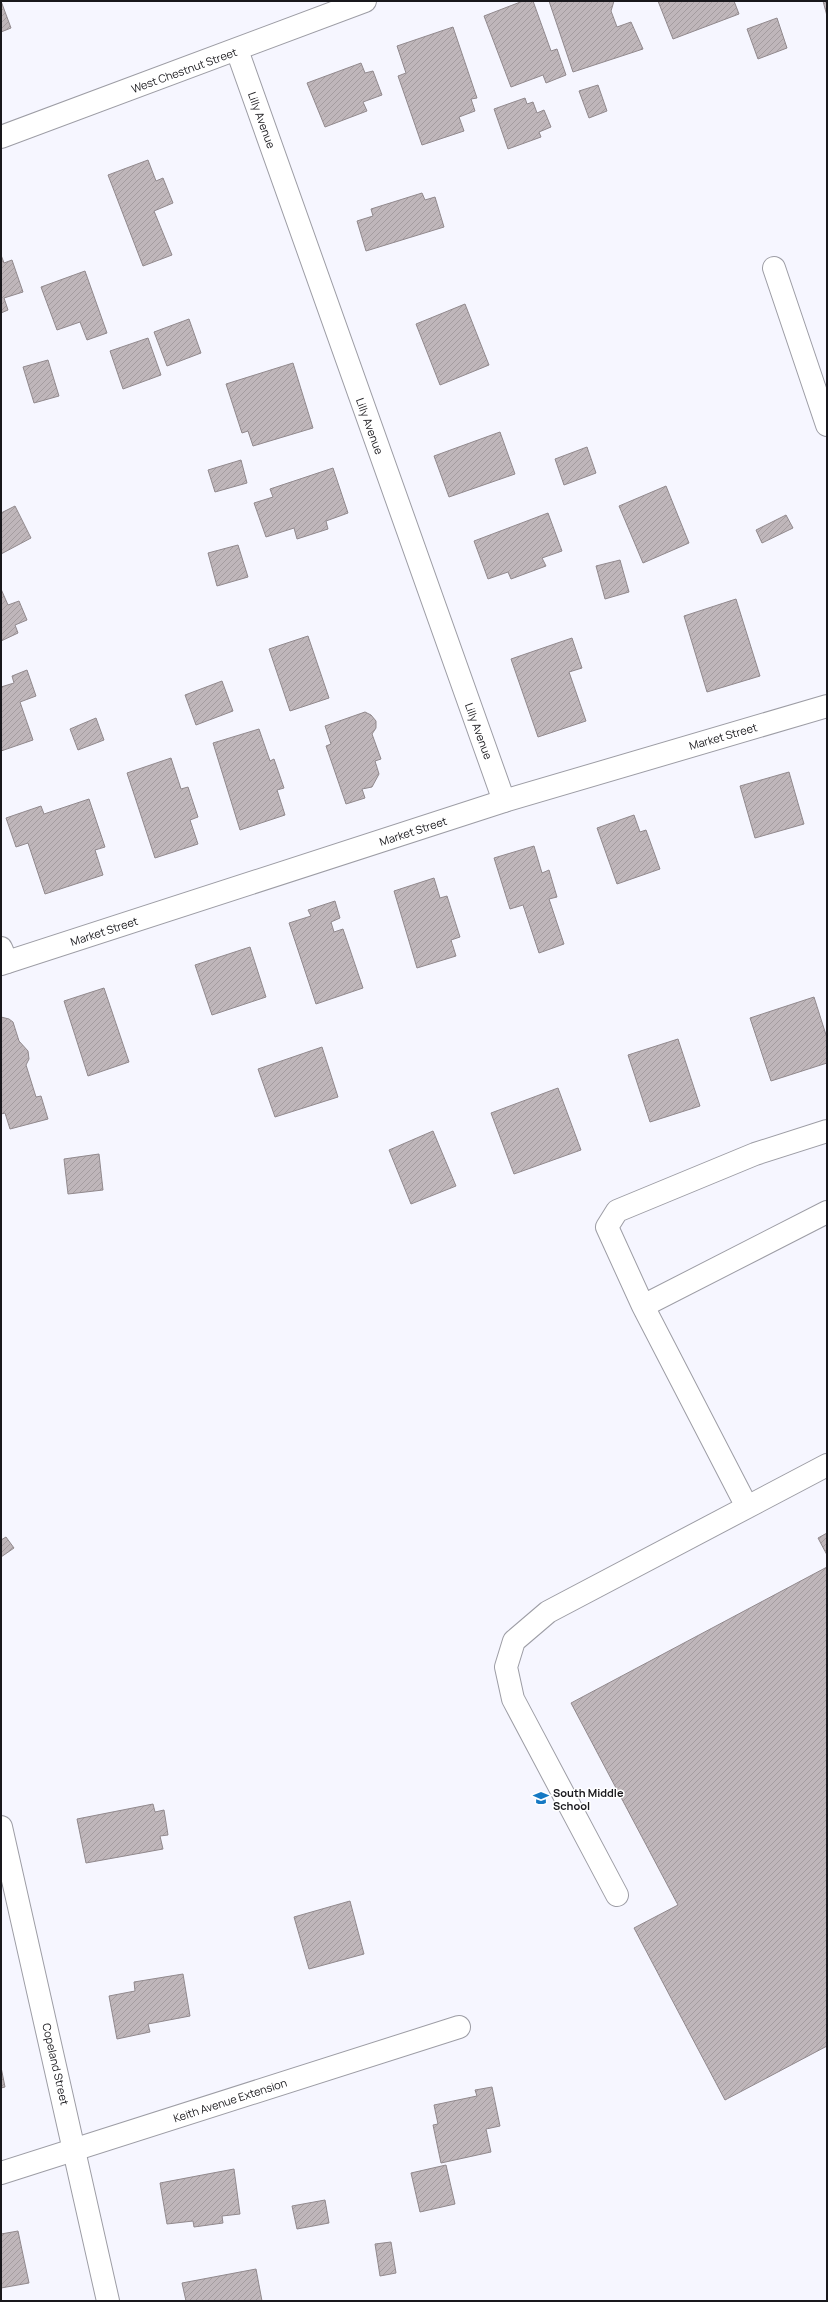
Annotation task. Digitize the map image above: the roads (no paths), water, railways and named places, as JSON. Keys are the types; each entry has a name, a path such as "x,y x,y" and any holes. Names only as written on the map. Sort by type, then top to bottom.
{"main road":[{"name":"West Chestnut Street","path":"1,137 366,1"},
{"name":"Lilly Avenue","path":"237,50 504,801"},
{"path":"774,268 825,412"},
{"name":"Market Street","path":"3,958 504,801 827,706"},
{"path":"747,1507 643,1306 607,1227 617,1211 755,1154 827,1131"},
{"path":"643,1306 827,1212"},
{"path":"617,1895 513,1699 506,1667 514,1640 548,1612 827,1465"},
{"name":"Copeland Street","path":"1,1827 75,2149 108,2301"},
{"name":"Keith Avenue Extension","path":"1,2173 459,2027"}],"place":[{"name":"South Middle School","path":"541,1798"}]}
